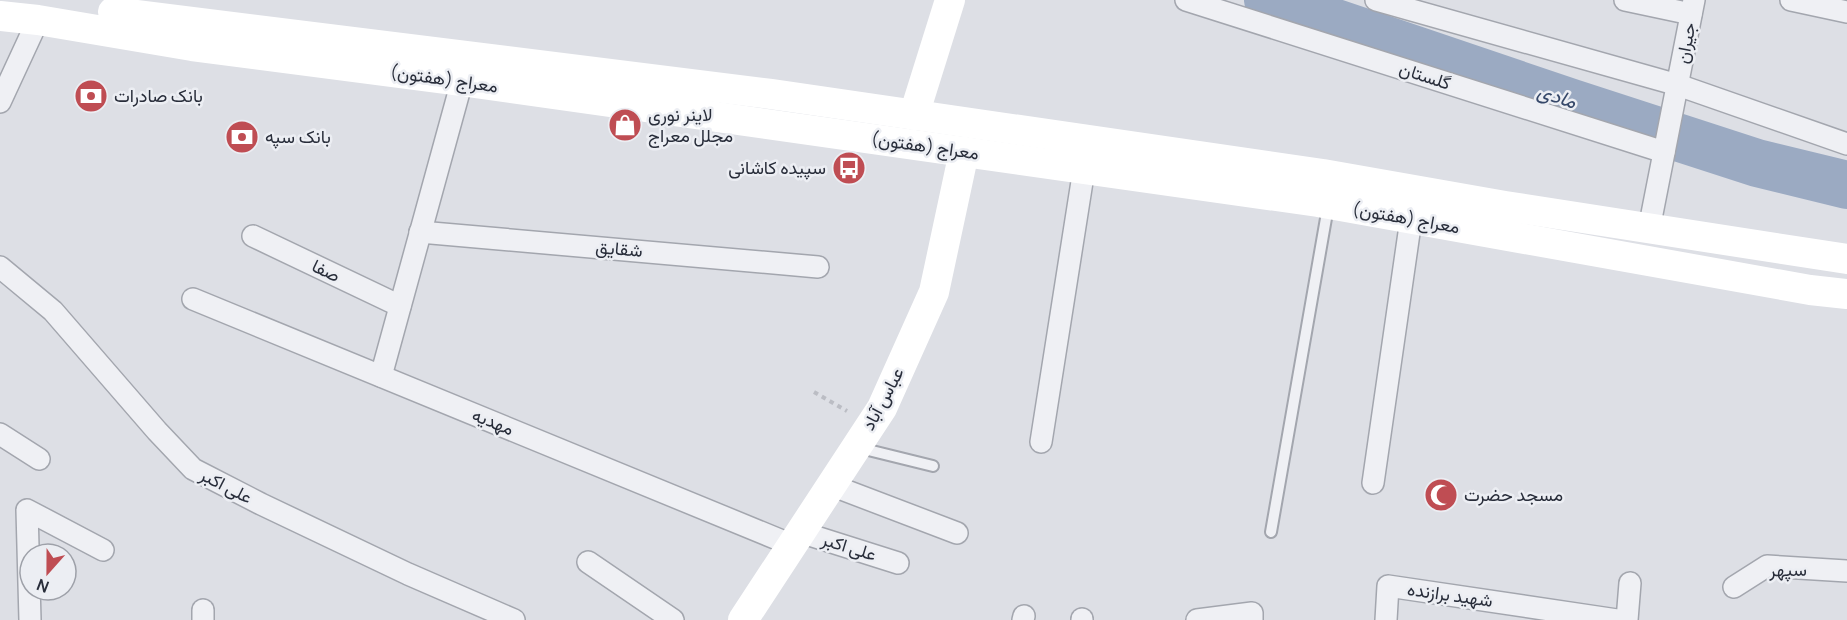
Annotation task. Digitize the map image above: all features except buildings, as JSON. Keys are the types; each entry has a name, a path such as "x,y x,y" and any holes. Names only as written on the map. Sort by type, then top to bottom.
{"main road":[{"path":"914,115 950,0"},
{"name":"معراج (هفتون)","path":"0,15 32,10 462,81 1329,204 1798,288 1847,294"},
{"name":"معراج (هفتون)","path":"194,35 771,94 1323,174 1505,206 1847,259"},
{"name":"عباس آباد","path":"742,620 882,408 934,292 964,152"}],"street":[{"name":"گلستان","path":"1186,0 1664,152"},
{"path":"1376,0 1678,85 1847,144"},
{"path":"1624,0 1693,7"},
{"path":"1791,0 1847,12"},
{"name":"جیران","path":"1649,229 1693,7"},
{"path":"0,102 32,10"},
{"path":"381,376 462,81"},
{"path":"1041,442 1084,169"},
{"path":"1373,483 1411,219"},
{"name":"شقایق","path":"420,232 818,267"},
{"name":"صفا","path":"253,236 400,306"},
{"name":"علی اکبر","path":"0,267 53,311 193,469 408,574 514,620"},
{"name":"مهدیه","path":"193,299 381,376 796,538"},
{"path":"0,434 39,459"},
{"path":"831,485 957,533"},
{"path":"30,620 27,510 103,550"},
{"name":"علی اکبر","path":"796,538 898,562"},
{"path":"588,562 673,620"},
{"name":"سپهر","path":"1734,587 1767,566 1847,571"},
{"path":"1627,620 1630,583"},
{"name":"شهید برازنده","path":"1386,620 1388,586 1617,620"},
{"path":"1197,620 1252,613 1252,620"}],"lane":[{"path":"1270,532 1329,204"},
{"path":"864,436 933,466"}],"path":[{"path":"814,392 864,436"}],"waterway":[{"name":"مادی","path":"1268,0 1757,163 1847,185"}],"place":[{"name":"بانک صادرات","path":"91,96"},
{"name":"لاینر نوری مجلل معراج","path":"625,125"},
{"name":"بانک سپه","path":"242,137"},
{"name":"سپیده کاشانی","path":"849,168"},
{"name":"مسجد حضرت","path":"1441,495"}]}
